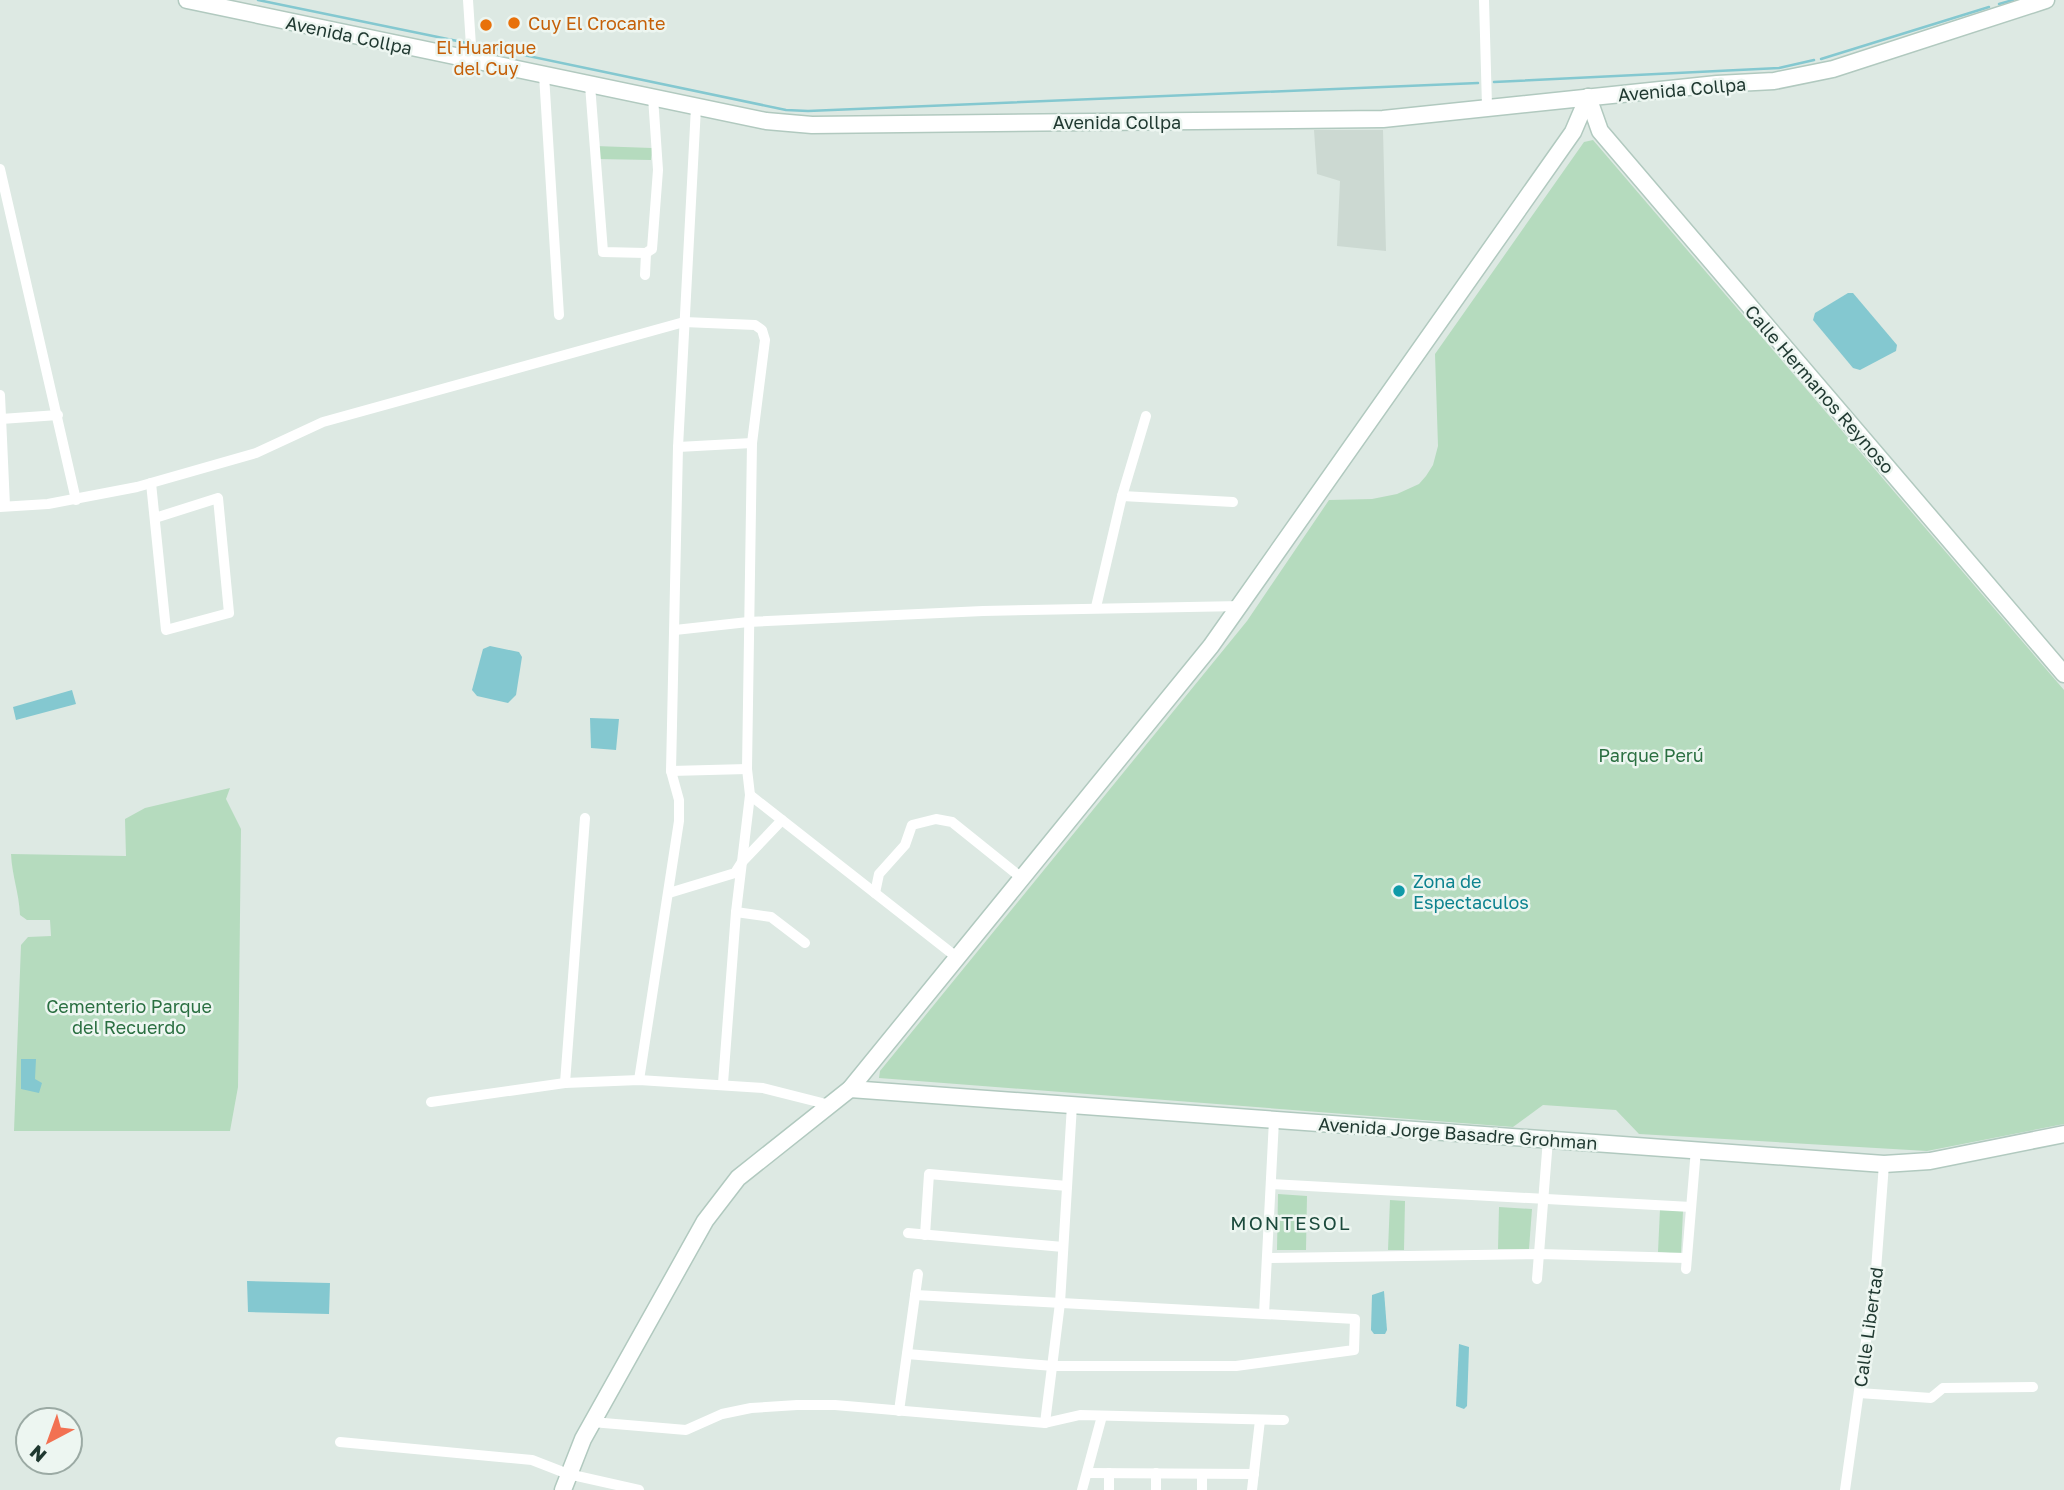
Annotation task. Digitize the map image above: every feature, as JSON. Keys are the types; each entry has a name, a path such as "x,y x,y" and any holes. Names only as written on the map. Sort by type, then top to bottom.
{"main road":[{"name":"Avenida Collpa","path":"187,0 696,107 789,124 840,125 1383,119 1487,106 1795,79 2046,0"},
{"path":"566,1482 592,1422 705,1221 738,1178 850,1089 959,959 1242,606 1573,132 1588,97"},
{"name":"Calle Hermanos Reynoso","path":"1588,97 1600,131 2064,674"},
{"name":"Avenida Jorge Basadre Grohman","path":"850,1089 1884,1164 1930,1161 2064,1134"}],"street":[{"path":"468,0 472,61"},
{"path":"1484,0 1487,106"},
{"path":"544,75 559,315"},
{"path":"590,85 600,249 607,253 646,253 652,249 658,170 653,97"},
{"path":"639,1080 669,893 679,800 671,771 678,447 696,107"},
{"path":"0,169 76,500"},
{"path":"645,275 646,253"},
{"path":"0,395 3,506 76,500 151,483 256,453 323,422 684,322 755,325 762,330 765,340 752,443 747,769 750,795 736,912 723,1083"},
{"path":"1,419 58,415"},
{"path":"1096,607 1122,496 1146,416"},
{"path":"678,447 752,443"},
{"path":"151,483 166,630 229,613 218,498 155,518"},
{"path":"1122,496 1233,502"},
{"path":"675,630 748,622 1096,607 1242,606"},
{"path":"671,771 747,769"},
{"path":"750,795 959,959"},
{"path":"565,1083 586,818"},
{"path":"669,893 735,873 782,820"},
{"path":"874,893 879,874 905,845 909,828 923,820 952,822 1023,879"},
{"path":"736,912 771,916 805,943"},
{"path":"430,1102 565,1083 639,1080 723,1083 789,1093 830,1105"},
{"path":"1045,1423 1060,1303 1072,1105"},
{"path":"1264,1314 1274,1120"},
{"path":"1537,1279 1548,1139"},
{"path":"1267,1258 1539,1254 1686,1263 1696,1149"},
{"name":"Calle Libertad","path":"1845,1490 1876,1270 1884,1164"},
{"path":"925,1235 929,1174 1067,1186"},
{"path":"1270,1184 1691,1207"},
{"path":"908,1233 1063,1247"},
{"path":"899,1411 918,1274"},
{"path":"907,1354 1053,1366 1236,1366 1354,1350 1355,1319 915,1295"},
{"path":"1859,1393 1931,1398 1943,1388 2033,1387"},
{"path":"592,1422 670,1431 686,1430 722,1414 751,1408 835,1405 1045,1423 1080,1415 1284,1420"},
{"path":"1082,1490 1102,1416"},
{"path":"1252,1490 1260,1419"},
{"path":"340,1442 532,1460 566,1482 639,1490"},
{"path":"1087,1473 1254,1474"},
{"path":"1109,1473 1109,1490"},
{"path":"1156,1473 1156,1490"},
{"path":"1202,1474 1202,1490"}],"shaded area":[{"path":"1314,130 1383,130 1386,251 1337,246 1340,181 1317,174"}],"green space":[{"name":"Parque Perú","path":"1593,140 2064,690 2064,1124 1927,1151 1639,1134 1616,1110 1543,1105 1513,1127 879,1078 880,1071 1247,621 1329,500 1372,499 1397,494 1419,484 1426,476 1433,465 1438,446 1435,354 1584,142"},
{"path":"595,146 652,148 651,160 596,159"},
{"name":"Cementerio Parque del Recuerdo","path":"230,788 226,799 241,829 238,1087 230,1131 14,1131 21,945 28,937 51,936 50,920 27,920 20,915 11,854 126,856 125,819 145,808"},
{"path":"1278,1194 1307,1196 1306,1250 1277,1250"},
{"path":"1390,1200 1405,1201 1404,1250 1388,1250"},
{"path":"1499,1207 1532,1209 1529,1249 1498,1249"},
{"path":"1660,1209 1683,1211 1681,1254 1658,1252"}],"water":[{"path":"1848,293 1853,293 1897,345 1896,351 1860,370 1853,368 1813,320 1815,313"},
{"path":"490,646 519,652 522,657 516,695 508,703 477,696 472,690 483,649"},
{"path":"72,690 76,704 16,720 13,707"},
{"path":"590,718 619,719 616,750 591,748"},
{"path":"21,1059 36,1059 35,1079 42,1083 39,1093 21,1089"},
{"path":"247,1281 330,1283 329,1314 248,1312"},
{"path":"1384,1291 1387,1330 1385,1334 1374,1334 1371,1330 1372,1295"},
{"path":"1459,1344 1469,1347 1467,1406 1464,1409 1456,1406"}],"waterway":[{"path":"258,0 467,43"},
{"path":"1999,4 2013,0"},
{"path":"1821,59 1989,7"},
{"path":"481,46 786,110 808,111 1478,83"},
{"path":"1494,82 1779,68 1814,60"}],"place":[{"name":"Cuy El Crocante","path":"514,23"},
{"name":"El Huarique del Cuy","path":"486,25"},
{"name":"Zona de Espectaculos","path":"1399,891"}],"district":[{"name":"MONTESOL","path":"1291,1222"}]}
